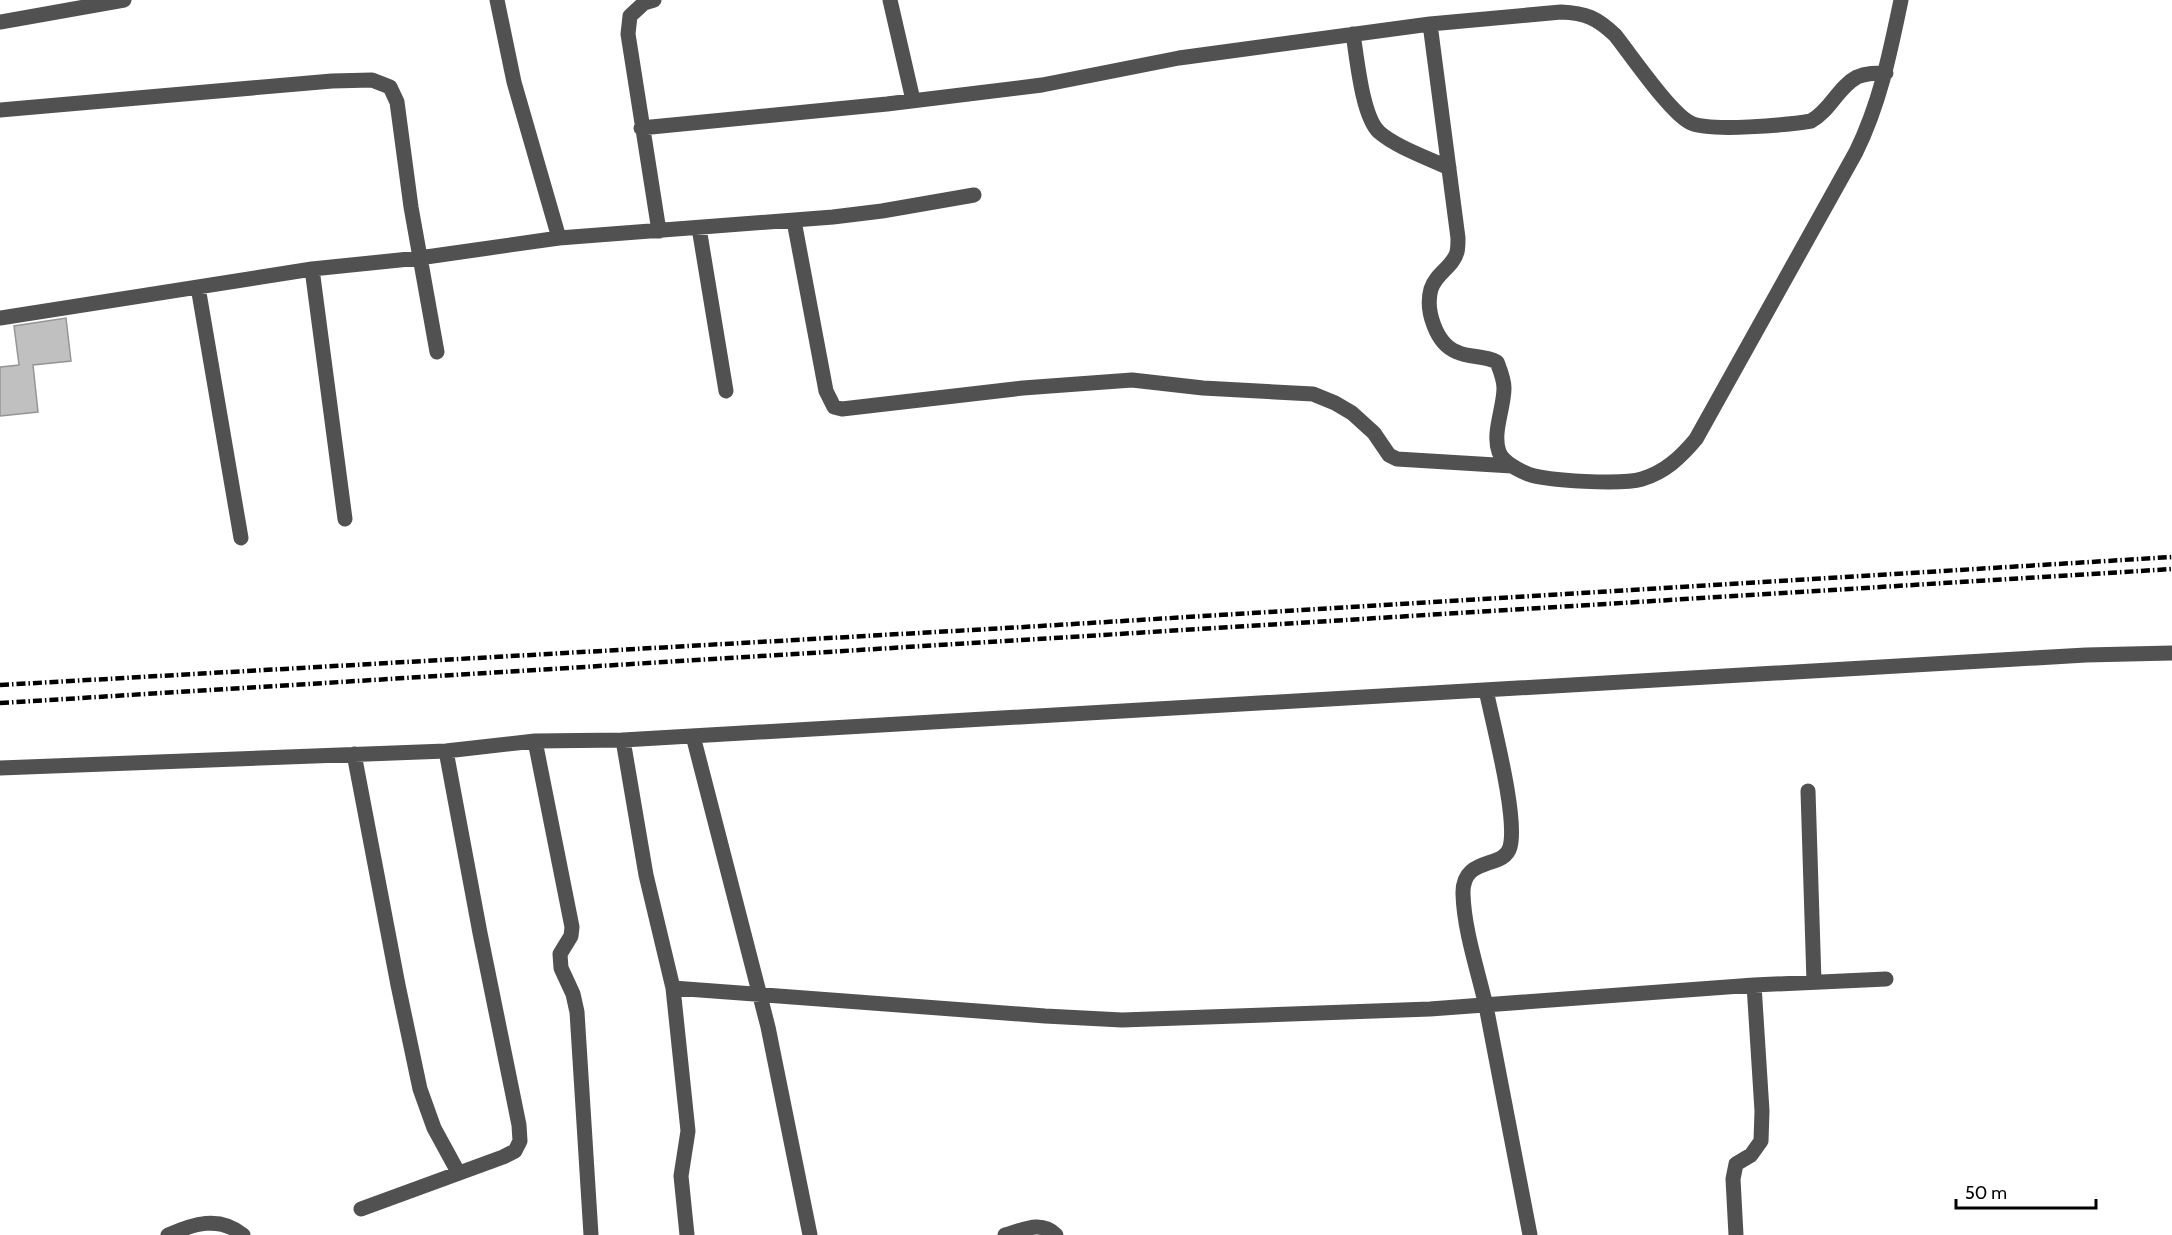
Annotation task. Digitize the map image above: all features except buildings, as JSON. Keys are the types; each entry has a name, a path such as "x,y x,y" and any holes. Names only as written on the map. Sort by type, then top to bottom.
{"street":[{"path":"0,22 124,0"},
{"path":"497,0 514,82 559,238"},
{"path":"654,0 644,3 630,16 628,34 659,231"},
{"path":"890,0 913,100"},
{"path":"1430,24 1457,228 1457,252 1450,264 1437,276 1431,290 1434,329 1443,343 1457,352 1488,357 1497,362 1504,388 1497,440 1499,453 1512,466 1528,474 1555,479 1640,480 1663,471 1679,459 1696,439 1856,152 1877,104 1901,0"},
{"path":"641,128 887,104 1042,85 1179,58 1561,6 1581,13 1616,35 1677,112 1690,123 1707,128 1811,122 1820,117 1857,77 1869,73 1886,73"},
{"path":"1353,34 1366,107 1379,131 1449,168"},
{"path":"0,110 332,81 372,80 390,87 397,102 419,258 437,352"},
{"path":"0,318 312,269 419,258 559,238 795,221 882,211 974,195"},
{"path":"795,221 826,391 829,402 834,407 842,409 1023,388 1132,380 1203,388 1313,394 1352,413 1374,433 1389,455 1397,459 1512,466"},
{"path":"699,228 726,392"},
{"path":"312,269 345,519"},
{"path":"198,287 242,538"},
{"path":"0,768 446,751 535,741 622,740 2086,655 2172,653"},
{"path":"1486,690 1507,794 1510,850 1503,858 1478,866 1467,876 1463,892 1465,914 1530,1235"},
{"path":"693,736 768,1027 810,1235"},
{"path":"622,740 646,875 673,988 688,1131 681,1176 687,1235"},
{"path":"535,741 572,927 571,936 560,954 561,968 573,994 577,1012 591,1235"},
{"path":"361,1209 515,1151 520,1142 519,1125 446,751"},
{"path":"354,754 420,1089 434,1128 458,1173"},
{"path":"1808,791 1814,982"},
{"path":"673,988 1122,1020 1353,1012 1754,985 1886,979"},
{"path":"1736,1235 1732,1179 1736,1164 1751,1155 1761,1141 1762,1111 1754,985"},
{"path":"168,1235 198,1224 214,1223 233,1227 243,1235"},
{"path":"1005,1235 1038,1226 1047,1227 1056,1235"}],"railway":[{"path":"0,685 1024,627 2172,557"},
{"path":"0,703 2172,569"}]}
